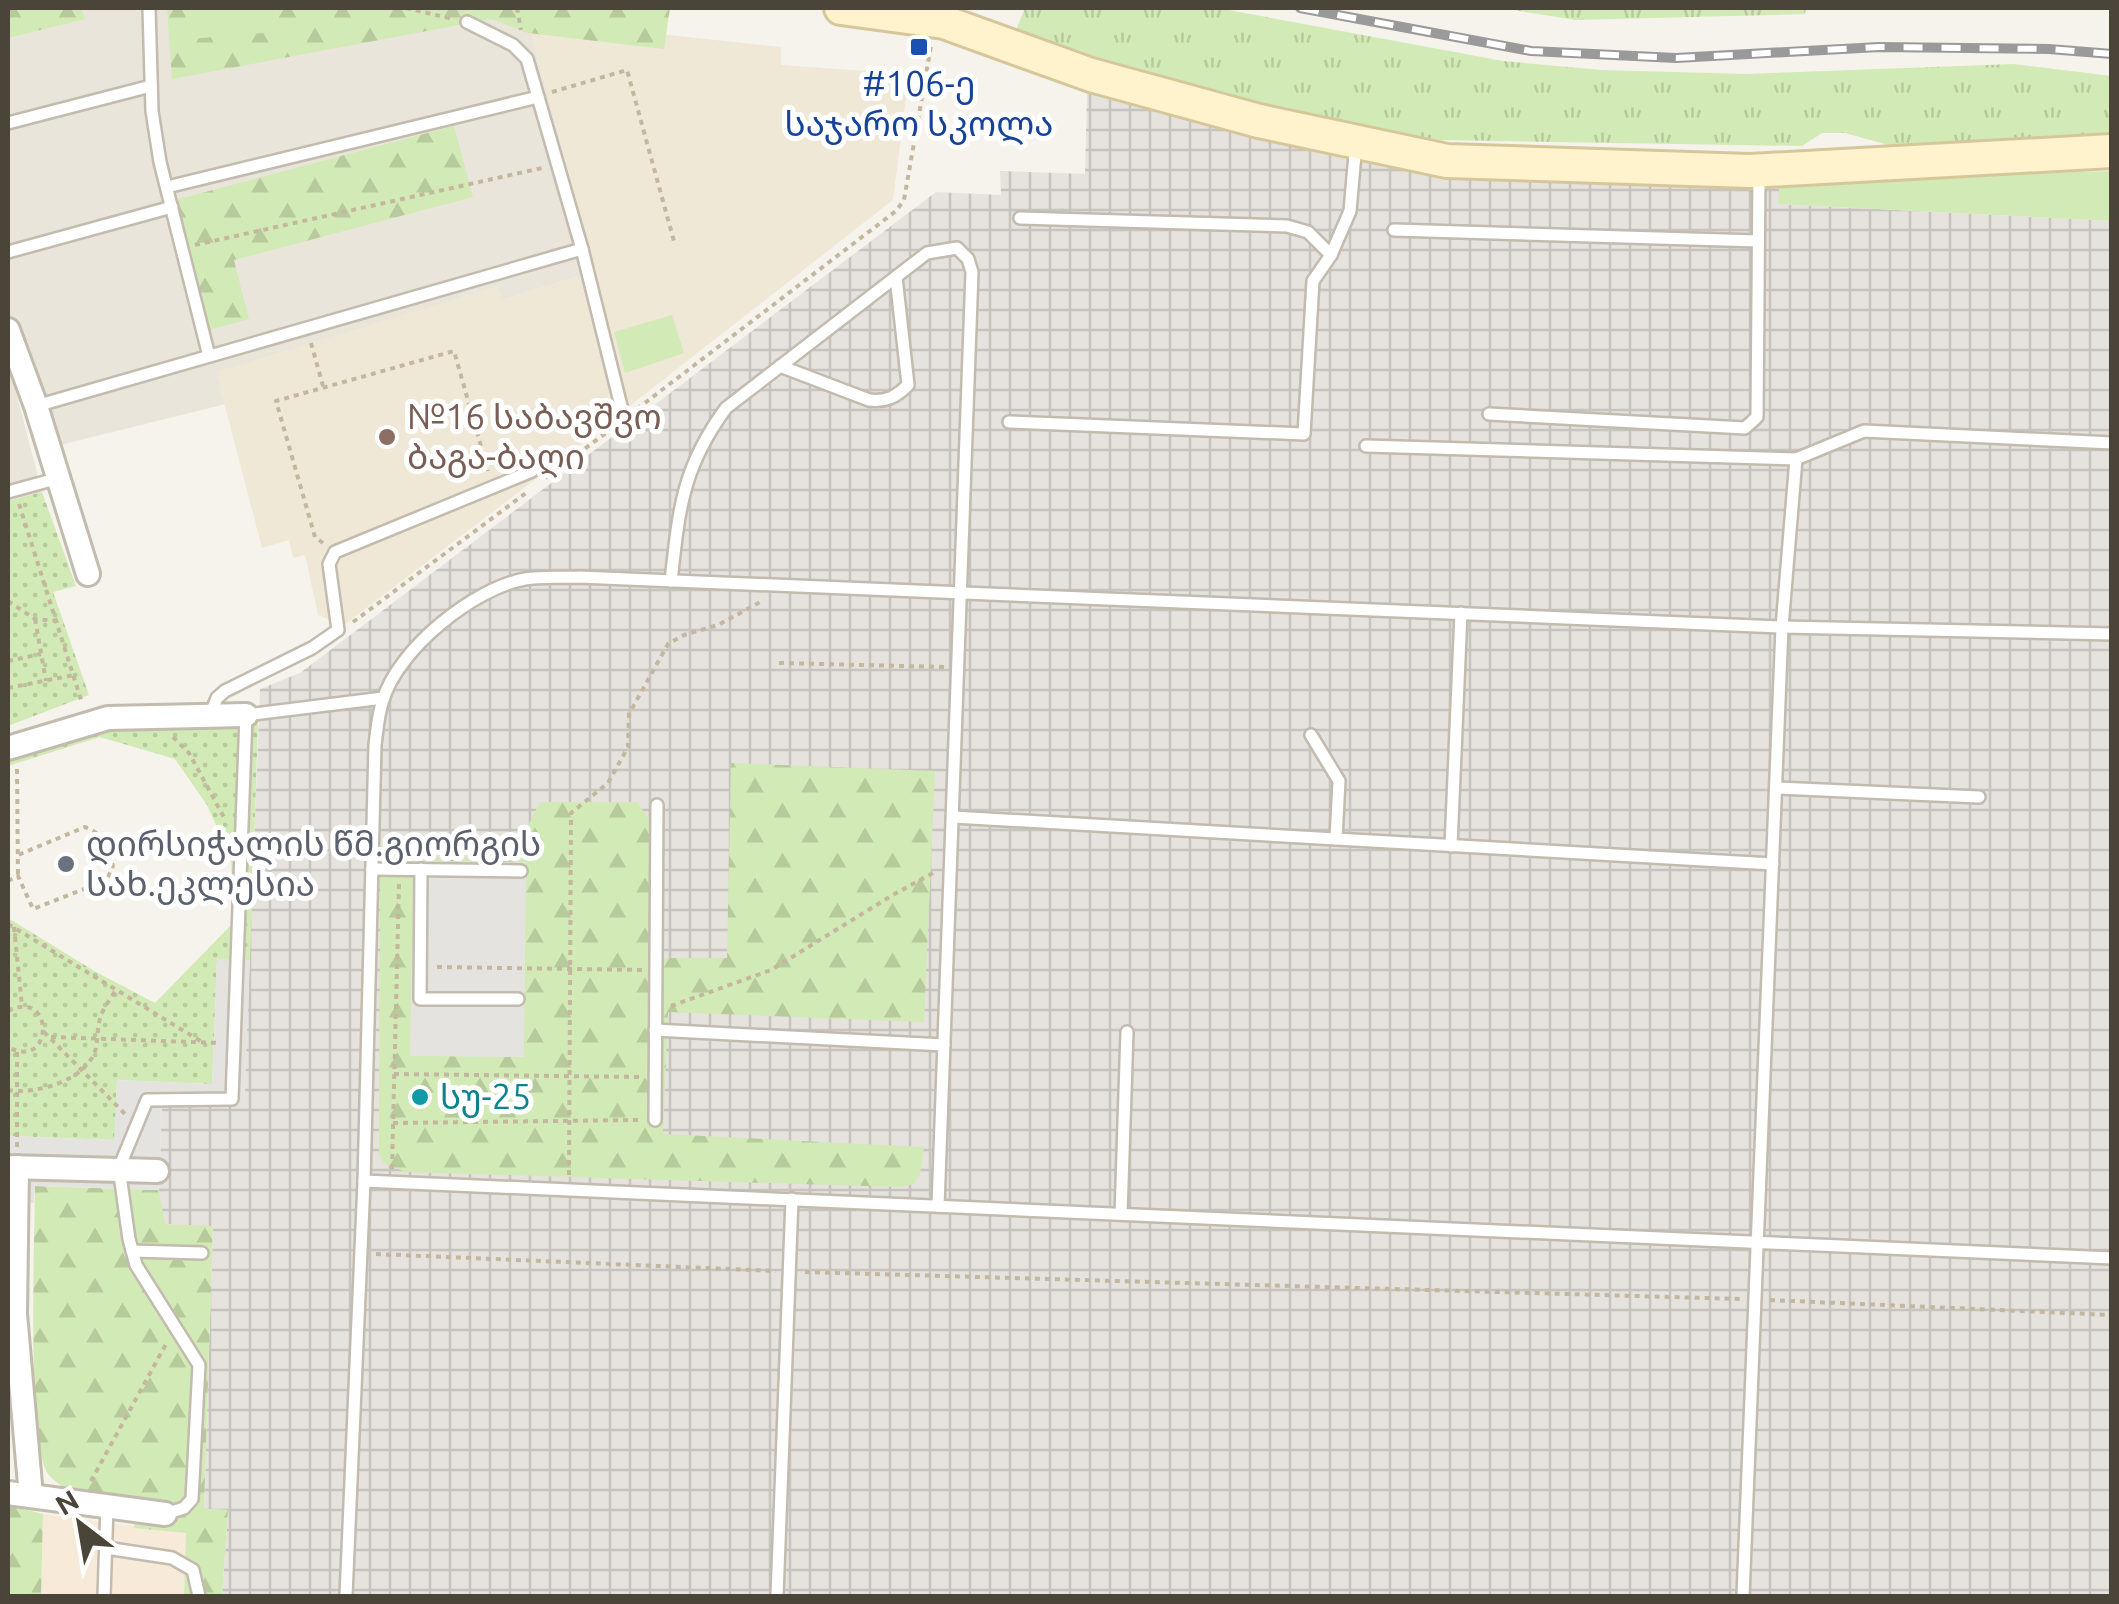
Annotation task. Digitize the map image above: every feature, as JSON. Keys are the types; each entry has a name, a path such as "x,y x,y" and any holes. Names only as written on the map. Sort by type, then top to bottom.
{"main road":[{"path":"841,8 944,22 1091,75 1260,121 1448,162 1758,171 2112,152"}],"street":[{"path":"8,330 88,574"},
{"path":"12,746 108,718 246,715"},
{"path":"157,1171 12,1167 19,1494 165,1514"}],"lane":[{"path":"149,8 152,111 209,356"},
{"path":"468,22 513,45 527,59 626,415"},
{"path":"8,123 152,86"},
{"path":"167,187 538,96"},
{"path":"1009,422 1304,434 1313,281 1332,255 1350,211 1356,143"},
{"path":"1489,414 1745,428 1757,417 1758,171"},
{"path":"8,252 172,207"},
{"path":"1020,218 1287,226 1308,232 1332,255"},
{"path":"1394,230 1758,240"},
{"path":"672,581 680,501 704,438 726,408 927,252 957,248 968,259 972,272 938,1206"},
{"path":"36,406 582,249"},
{"path":"780,366 869,400 882,402 898,395 908,385 896,277"},
{"path":"1366,446 1796,459 1864,431 2112,443"},
{"path":"1743,1596 1782,627 1796,459"},
{"path":"210,715 216,698 225,691 312,648 338,630 329,564 335,552 532,472"},
{"path":"11,492 58,478"},
{"path":"346,1596 364,1180 375,745 383,698 403,663 439,625 485,593 525,580 579,578 1782,627 2112,634"},
{"path":"1451,846 1460,613"},
{"path":"165,1514 184,1508 192,1499 199,1364 150,1290 132,1251 119,1168 146,1100 232,1099 246,715 383,698"},
{"path":"1310,735 1339,781 1336,839"},
{"path":"1776,788 1979,797"},
{"path":"655,1120 657,805"},
{"path":"953,818 1773,864"},
{"path":"372,869 521,871"},
{"path":"421,869 420,998 518,999"},
{"path":"656,1030 944,1045"},
{"path":"1120,1214 1127,1032"},
{"path":"364,1180 2112,1258"},
{"path":"777,1596 792,1199"},
{"path":"132,1251 202,1252"},
{"path":"104,1596 107,1506"},
{"path":"106,1548 172,1558 193,1570 199,1596"}],"path":[{"path":"406,8 468,22"},
{"path":"626,415 896,211 904,200 928,52 944,22"},
{"path":"538,96 627,70 675,246"},
{"path":"182,248 556,164"},
{"path":"306,328 324,388"},
{"path":"335,552 314,537 276,402 454,352 493,488"},
{"path":"338,630 612,428"},
{"path":"11,492 83,702"},
{"path":"569,1190 571,814 608,783 628,747 629,714 668,644 684,635 718,626 761,604 778,585"},
{"path":"8,601 35,619 57,621"},
{"path":"35,619 46,680"},
{"path":"8,661 41,654"},
{"path":"779,663 958,668"},
{"path":"8,688 74,675"},
{"path":"152,716 189,753 240,851"},
{"path":"12,746 18,876 33,909 107,880 112,866 100,836 84,827 18,854"},
{"path":"656,1011 770,970 890,896 951,864"},
{"path":"392,1183 400,869"},
{"path":"8,880 18,876"},
{"path":"8,924 202,1042"},
{"path":"14,928 22,1006"},
{"path":"8,960 16,960"},
{"path":"397,966 656,970"},
{"path":"8,1090 58,1084 82,1070 96,1048 101,1016 117,988"},
{"path":"8,1011 22,1006 30,1008 41,1017 44,1032 38,1046 17,1052 8,1047"},
{"path":"44,1032 136,1125"},
{"path":"51,1037 234,1044"},
{"path":"12,1167 17,1052"},
{"path":"394,1074 655,1077"},
{"path":"393,1124 655,1120"},
{"path":"361,1254 789,1272 1755,1299 2112,1314"},
{"path":"80,1502 176,1327"}],"shaded area":[{"path":"8,8 459,8 531,32 595,271 502,300 498,287 217,372 226,404 60,445 8,317"},
{"path":"568,24 781,47 781,65 909,74 893,200 344,625 318,615 305,555 293,558 289,540 262,548 216,372 498,286 502,300 595,271 531,32"},
{"path":"1087,92 1267,137 1780,180 1779,204 2111,221 2111,1596 222,1596 228,1510 204,1509 213,1227 164,1224 159,1190 162,1103 244,1105 260,689 300,673 936,192 1001,195 1000,171 1085,174"},
{"path":"8,362 42,492 8,501"},
{"path":"413,861 526,862 524,1057 410,1056"},
{"path":"217,959 250,960 244,1106 162,1103 159,1190 35,1186 34,1203 8,1205 8,1136 114,1140 117,1080 212,1084"},
{"path":"43,1514 186,1533 184,1596 41,1596"}],"green space":[{"path":"8,8 81,8 85,19 8,38"},
{"path":"167,8 185,8 188,39 278,31 276,8 670,8 664,49 528,33 491,19 172,79"},
{"path":"185,8 276,8 278,32 187,39"},
{"path":"1025,8 1218,8 1503,61 1601,70 1747,74 2013,64 2111,76 2111,137 1888,145 1845,133 1822,133 1802,146 1440,140 1252,106 1060,51 1014,35"},
{"path":"1500,8 1806,8 1805,14 1576,20"},
{"path":"454,126 473,197 234,260 249,319 209,330 175,200"},
{"path":"2111,171 2111,221 1778,204 1780,180"},
{"path":"672,315 684,353 625,373 614,332"},
{"path":"42,492 76,586 53,592 89,695 8,726 8,501"},
{"path":"258,724 250,960 217,960 212,1084 117,1080 115,1140 8,1136 8,918 155,1003 234,922 231,858 207,805 175,759 100,737 8,766 8,756 112,726"},
{"path":"731,763 935,771 924,1022 668,1012 663,1134 924,1147 920,1174 914,1184 900,1187 405,1172 384,1163 379,1154 380,853 449,858 483,855 518,839 540,802 637,802 651,822 649,958 727,958"},
{"path":"35,1186 159,1190 165,1224 213,1226 204,1509 228,1510 222,1596 184,1596 186,1533 134,1528 135,1500 77,1492 49,1475 42,1457 34,1384"},
{"path":"8,1505 43,1514 41,1596 8,1596"}],"railway":[{"path":"1300,8 1531,51 1676,58 1879,47 2049,49 2112,54"}],"place":[{"name":"#106-ე საჯარო სკოლა","path":"919,47"},
{"name":"№16 საბავშვო ბაგა-ბაღი","path":"387,437"},
{"name":"დირსიჭალის წმ.გიორგის სახ.ეკლესია","path":"66,864"},
{"name":"სუ-25","path":"420,1097"}]}
